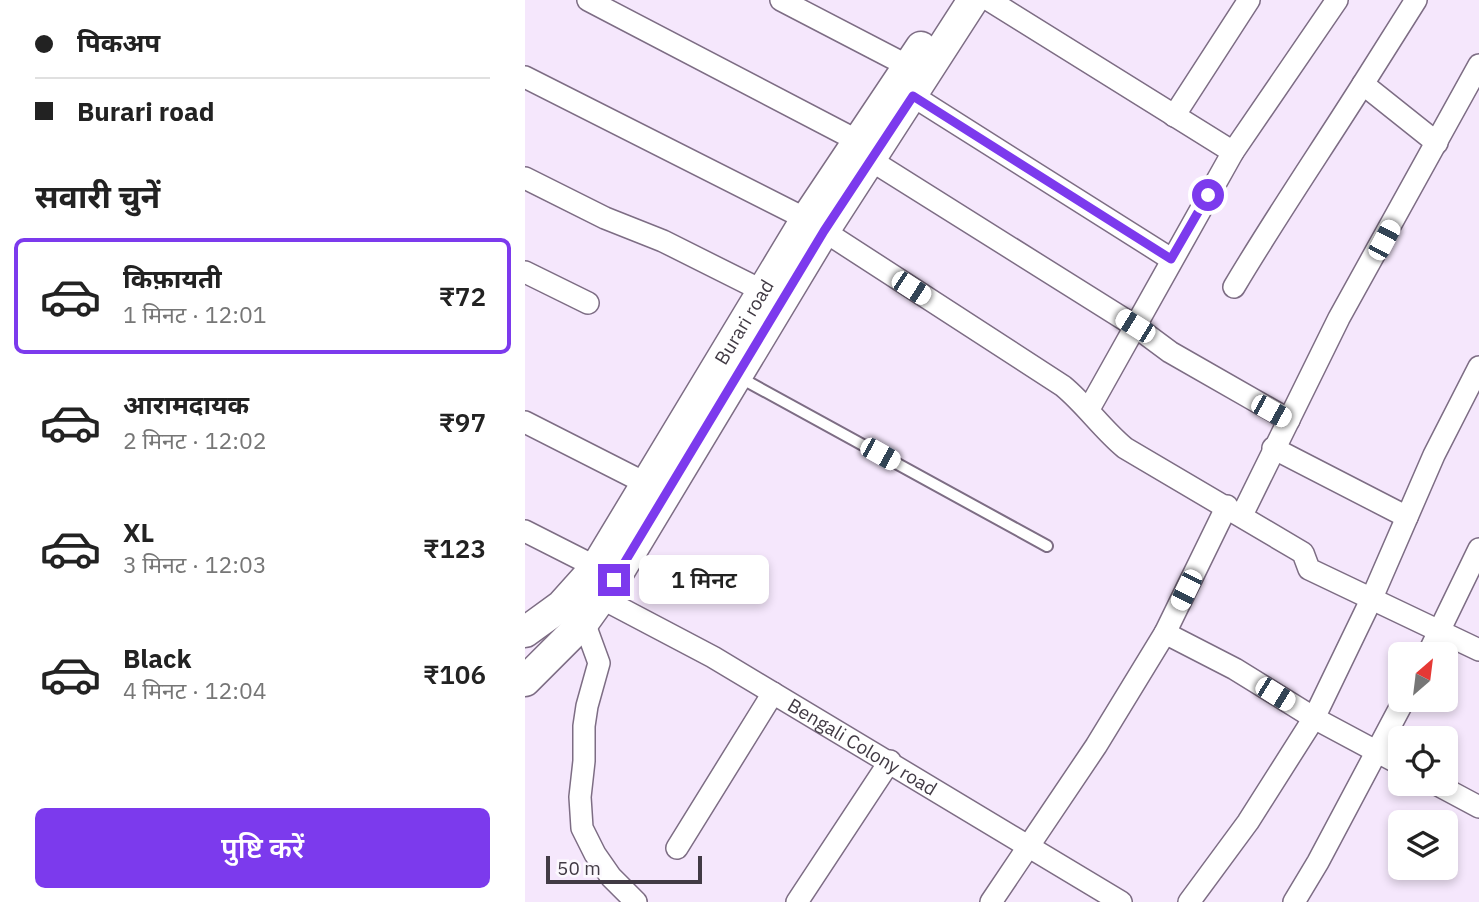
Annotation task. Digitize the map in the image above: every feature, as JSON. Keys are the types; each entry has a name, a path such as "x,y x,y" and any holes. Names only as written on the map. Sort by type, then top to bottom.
{"main road":[{"name":"Burari road","path":"525,632 561,606 596,567 763,291 815,225 864,150 908,66 951,0"},
{"name":"Burari road","path":"864,150 913,96 973,0"},
{"name":"Burari road","path":"525,681 584,622 601,598 737,376 815,225"}],"street":[{"path":"588,0 864,150 1135,326 1181,359 1289,420"},
{"path":"781,0 908,66"},
{"path":"989,0 1233,152"},
{"path":"1174,116 1249,0"},
{"path":"1089,409 1233,152 1337,0"},
{"path":"1234,287 1416,0"},
{"path":"991,902 1096,746 1273,448 1339,318 1437,143 1470,105 1479,65"},
{"path":"525,77 815,225 1063,386 1089,409 1107,432 1125,448 1303,553 1309,569 1479,650"},
{"path":"1363,84 1437,143"},
{"path":"913,96 1171,259"},
{"path":"525,178 605,218 663,241 763,291"},
{"path":"525,272 588,303"},
{"path":"1189,902 1248,822 1314,719 1371,600 1434,455 1479,367"},
{"path":"525,422 647,484"},
{"path":"1273,448 1407,517"},
{"path":"525,531 596,567"},
{"path":"1434,642 1479,549"},
{"name":"Bengali Colony road","path":"601,598 713,657 890,761 1120,902"},
{"path":"584,622 599,663 584,726 580,797 582,828 611,877 636,902"},
{"path":"1165,633 1235,669 1314,719 1388,758"},
{"path":"677,848 773,693"},
{"path":"1294,902 1318,862 1397,712"},
{"path":"797,902 890,761"},
{"path":"1458,796 1479,807"}],"lane":[{"path":"737,376 1047,546"}],"route":[{"path":"614,580 824,231 913,96 1171,259 1208,195"}]}
